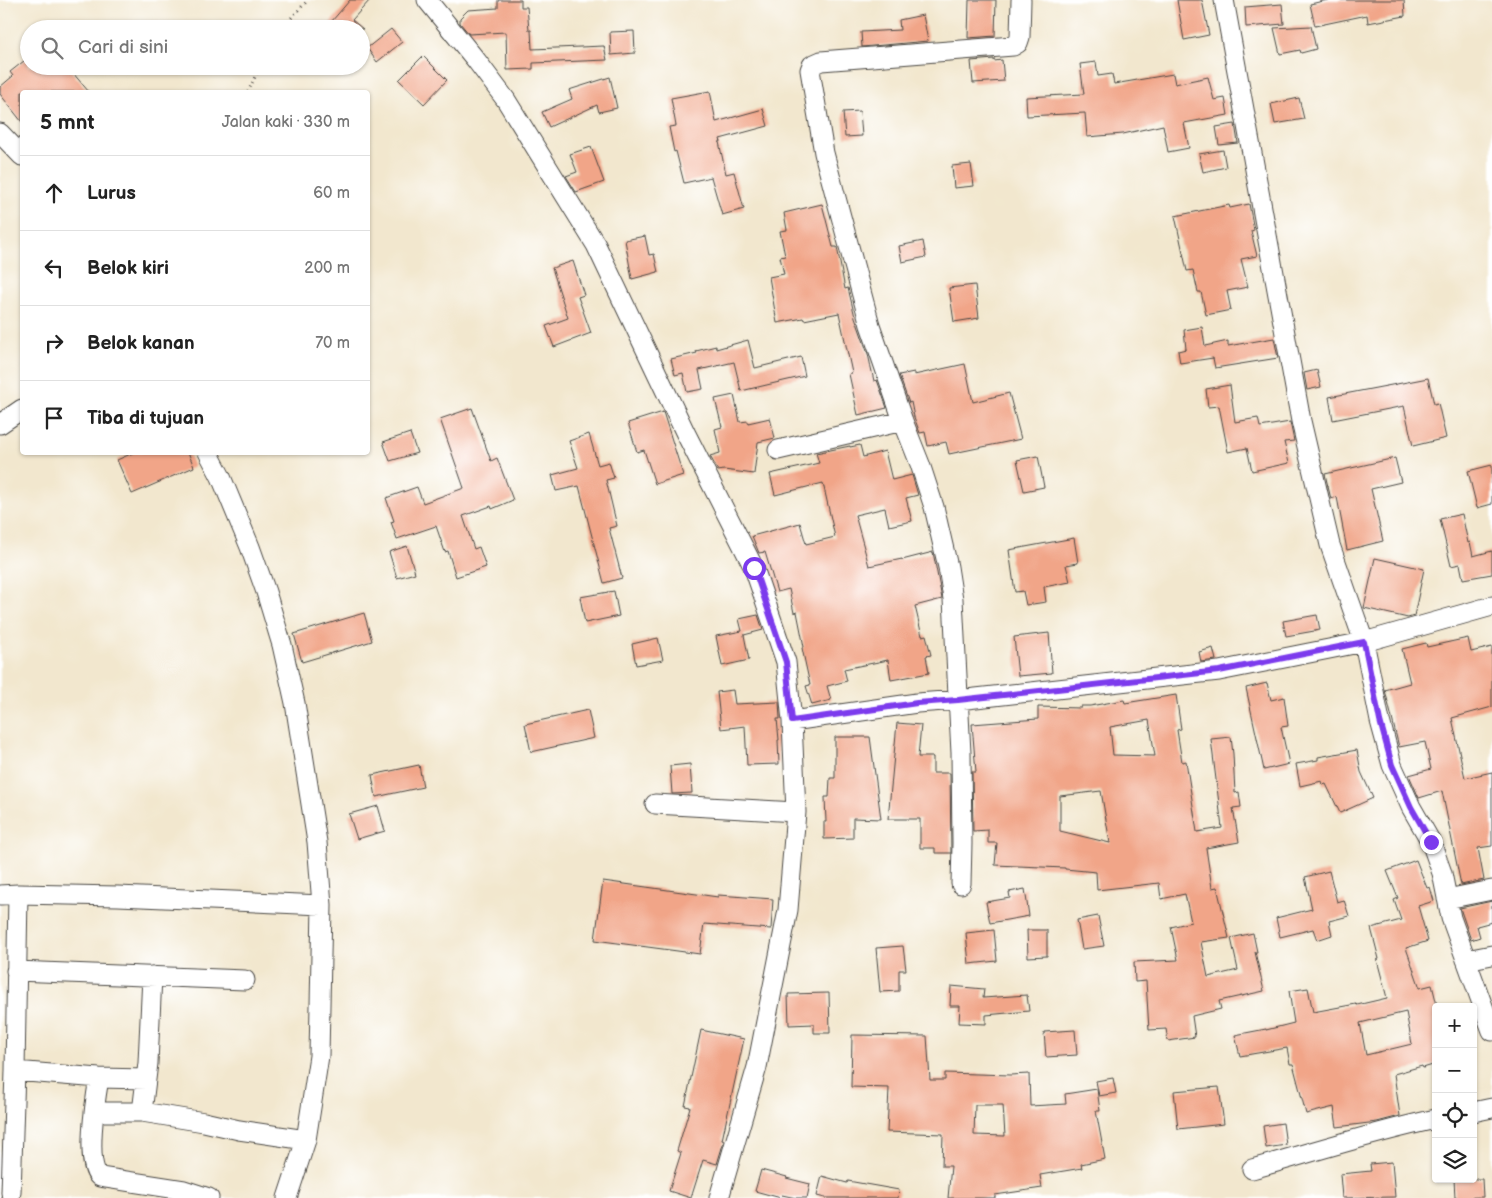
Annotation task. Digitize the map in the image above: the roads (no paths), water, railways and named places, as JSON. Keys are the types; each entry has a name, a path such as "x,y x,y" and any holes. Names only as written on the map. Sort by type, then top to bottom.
{"street":[{"path":"427,0 506,100 596,245 685,432 754,568 786,662 792,721 796,812 788,910 758,1066 719,1198"},
{"path":"961,884 962,753 954,599 934,507 870,325 824,153 810,70 812,64 821,61 1013,46 1018,43 1020,37 1021,0"},
{"path":"1224,0 1300,421 1330,546 1364,642 1380,721 1392,765 1411,807 1431,842 1442,873 1451,918 1492,1030"},
{"path":"0,133 20,154"},
{"path":"0,424 20,410"},
{"path":"778,450 903,421"},
{"path":"210,455 221,477 250,547 282,645 297,712 317,842 322,905 320,1056 306,1140 287,1198"},
{"path":"792,721 917,703 1219,671 1364,642 1492,606"},
{"path":"655,804 796,812"},
{"path":"1447,899 1492,890"},
{"path":"11,1193 16,1071 16,972 9,894 118,896 322,905"},
{"path":"1466,960 1492,955"},
{"path":"16,972 245,980"},
{"path":"142,1112 146,1079 152,976"},
{"path":"16,1071 99,1078 146,1079"},
{"path":"99,1078 94,1112 92,1163 96,1174 100,1177 184,1190 210,1198"},
{"path":"1477,1111 1492,1108"},
{"path":"94,1112 142,1112 306,1140"},
{"path":"1252,1169 1432,1120"}]}
